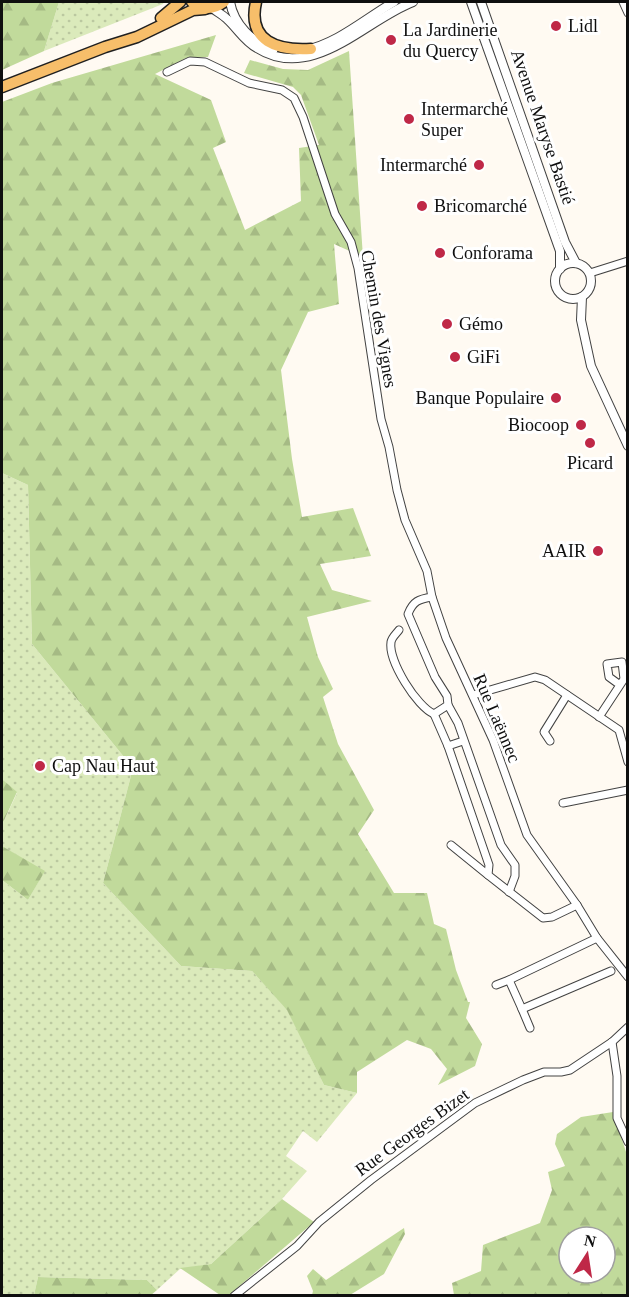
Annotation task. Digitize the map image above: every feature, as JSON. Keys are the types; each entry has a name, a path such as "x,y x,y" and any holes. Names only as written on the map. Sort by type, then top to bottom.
{"main road":[{"path":"2,87 67,56 132,33 170,13 180,2"},
{"path":"192,2 208,8"},
{"path":"13,82 137,37 193,10 208,8 224,2"},
{"path":"256,2 254,19 258,29 271,44 286,49 311,49"}],"street":[{"path":"230,2 232,12 246,33 257,41 283,51 311,49 337,37 394,2"},
{"path":"208,8 227,19 246,40 258,49 269,54 294,58 325,52 383,16 413,2"},
{"name":"Avenue Maryse Bastié","path":"471,2 560,251 560,269 555,280 557,289 564,297 571,299 581,320 591,366 627,442"},
{"name":"Avenue Maryse Bastié","path":"481,2 566,242 576,263"},
{"path":"623,2 627,13"},
{"name":"Chemin des Vignes","path":"167,72 190,61 205,62 249,83 282,90 294,98 303,117 335,214 351,242 358,268 381,419 389,447"},
{"path":"560,269 567,264 576,263 590,273 627,261"},
{"name":"Avenue Maryse Bastié","path":"581,320 582,297 591,287 590,273"},
{"path":"571,299 582,297"},
{"name":"Rue Laënnec","path":"389,447 405,520 430,580 432,597 446,638 493,740 527,835 577,905 597,938 627,977"},
{"path":"432,597 416,600 408,614 458,723 501,845 515,865 515,876 509,892"},
{"path":"399,630 391,639 391,650 416,700 434,714 448,746 489,865 488,875"},
{"path":"473,694 535,677 545,680 619,730 627,762"},
{"path":"599,717 620,685"},
{"path":"550,741 544,732 567,695"},
{"path":"434,714 448,705"},
{"path":"448,746 463,741"},
{"path":"563,803 627,790"},
{"path":"451,845 543,918 552,917 577,905"},
{"path":"496,985 597,938"},
{"path":"522,1009 611,971"},
{"path":"509,980 530,1028"},
{"name":"Rue Georges Bizet","path":"234,1296 297,1246 320,1222 371,1180 475,1103 544,1072 570,1070 612,1042 627,1027"},
{"path":"612,1042 617,1076 617,1118 627,1142"}],"green space":[{"path":"2,2 59,2 44,51 2,70"},
{"path":"59,2 164,2 44,51"},
{"path":"216,35 208,57 186,58 155,74 211,100 226,142 213,148 245,230 301,201 299,148 319,145 301,95 293,87 244,73 250,60 283,69 308,70 349,51 363,257 334,244 339,304 308,312 281,370 302,517 353,508 371,556 320,564 332,590 372,601 307,617 318,657 333,689 323,697 338,744 374,810 358,834 394,893 427,893 434,924 446,929 456,970 468,1002 470,1002 466,1018 482,1044 475,1066 438,1085 447,1069 431,1049 407,1040 357,1072 357,1093 324,1085 287,1010 252,971 181,966 103,883 133,768 32,644 28,485 2,473 2,102 52,83"},
{"path":"2,473 28,485 32,644 133,768 103,883 181,966 252,971 287,1009 324,1085 357,1093 317,1142 303,1131 286,1156 307,1171 282,1199 211,1264 180,1269 157,1290 147,1280 38,1277 34,1295 2,1295 2,880 28,900 44,872 2,846 2,825 17,793 2,779"},
{"path":"2,779 17,792 2,825"},
{"path":"2,846 45,871 28,900 2,880"},
{"path":"613,1112 627,1155 627,1295 454,1295 452,1283 481,1271 483,1245 540,1223 552,1190 548,1172 565,1166 555,1144 557,1134 581,1117"},
{"path":"282,1199 314,1222 229,1295 220,1295 180,1268 211,1264"},
{"path":"404,1228 405,1234 384,1274 350,1295 312,1295 313,1291 307,1276 313,1269 326,1280"},
{"path":"38,1277 147,1280 157,1290 150,1296 34,1295"}],"place":[{"name":"Lidl","path":"556,26"},
{"name":"La Jardinerie du Quercy","path":"391,40"},
{"name":"Intermarché Super","path":"409,119"},
{"name":"Intermarché","path":"479,165"},
{"name":"Bricomarché","path":"422,206"},
{"name":"Conforama","path":"440,253"},
{"name":"Gémo","path":"447,324"},
{"name":"GiFi","path":"455,357"},
{"name":"Banque Populaire","path":"556,398"},
{"name":"Biocoop","path":"581,425"},
{"name":"Picard","path":"590,443"},
{"name":"AAIR","path":"598,551"},
{"name":"Cap Nau Haut","path":"40,766"}]}
